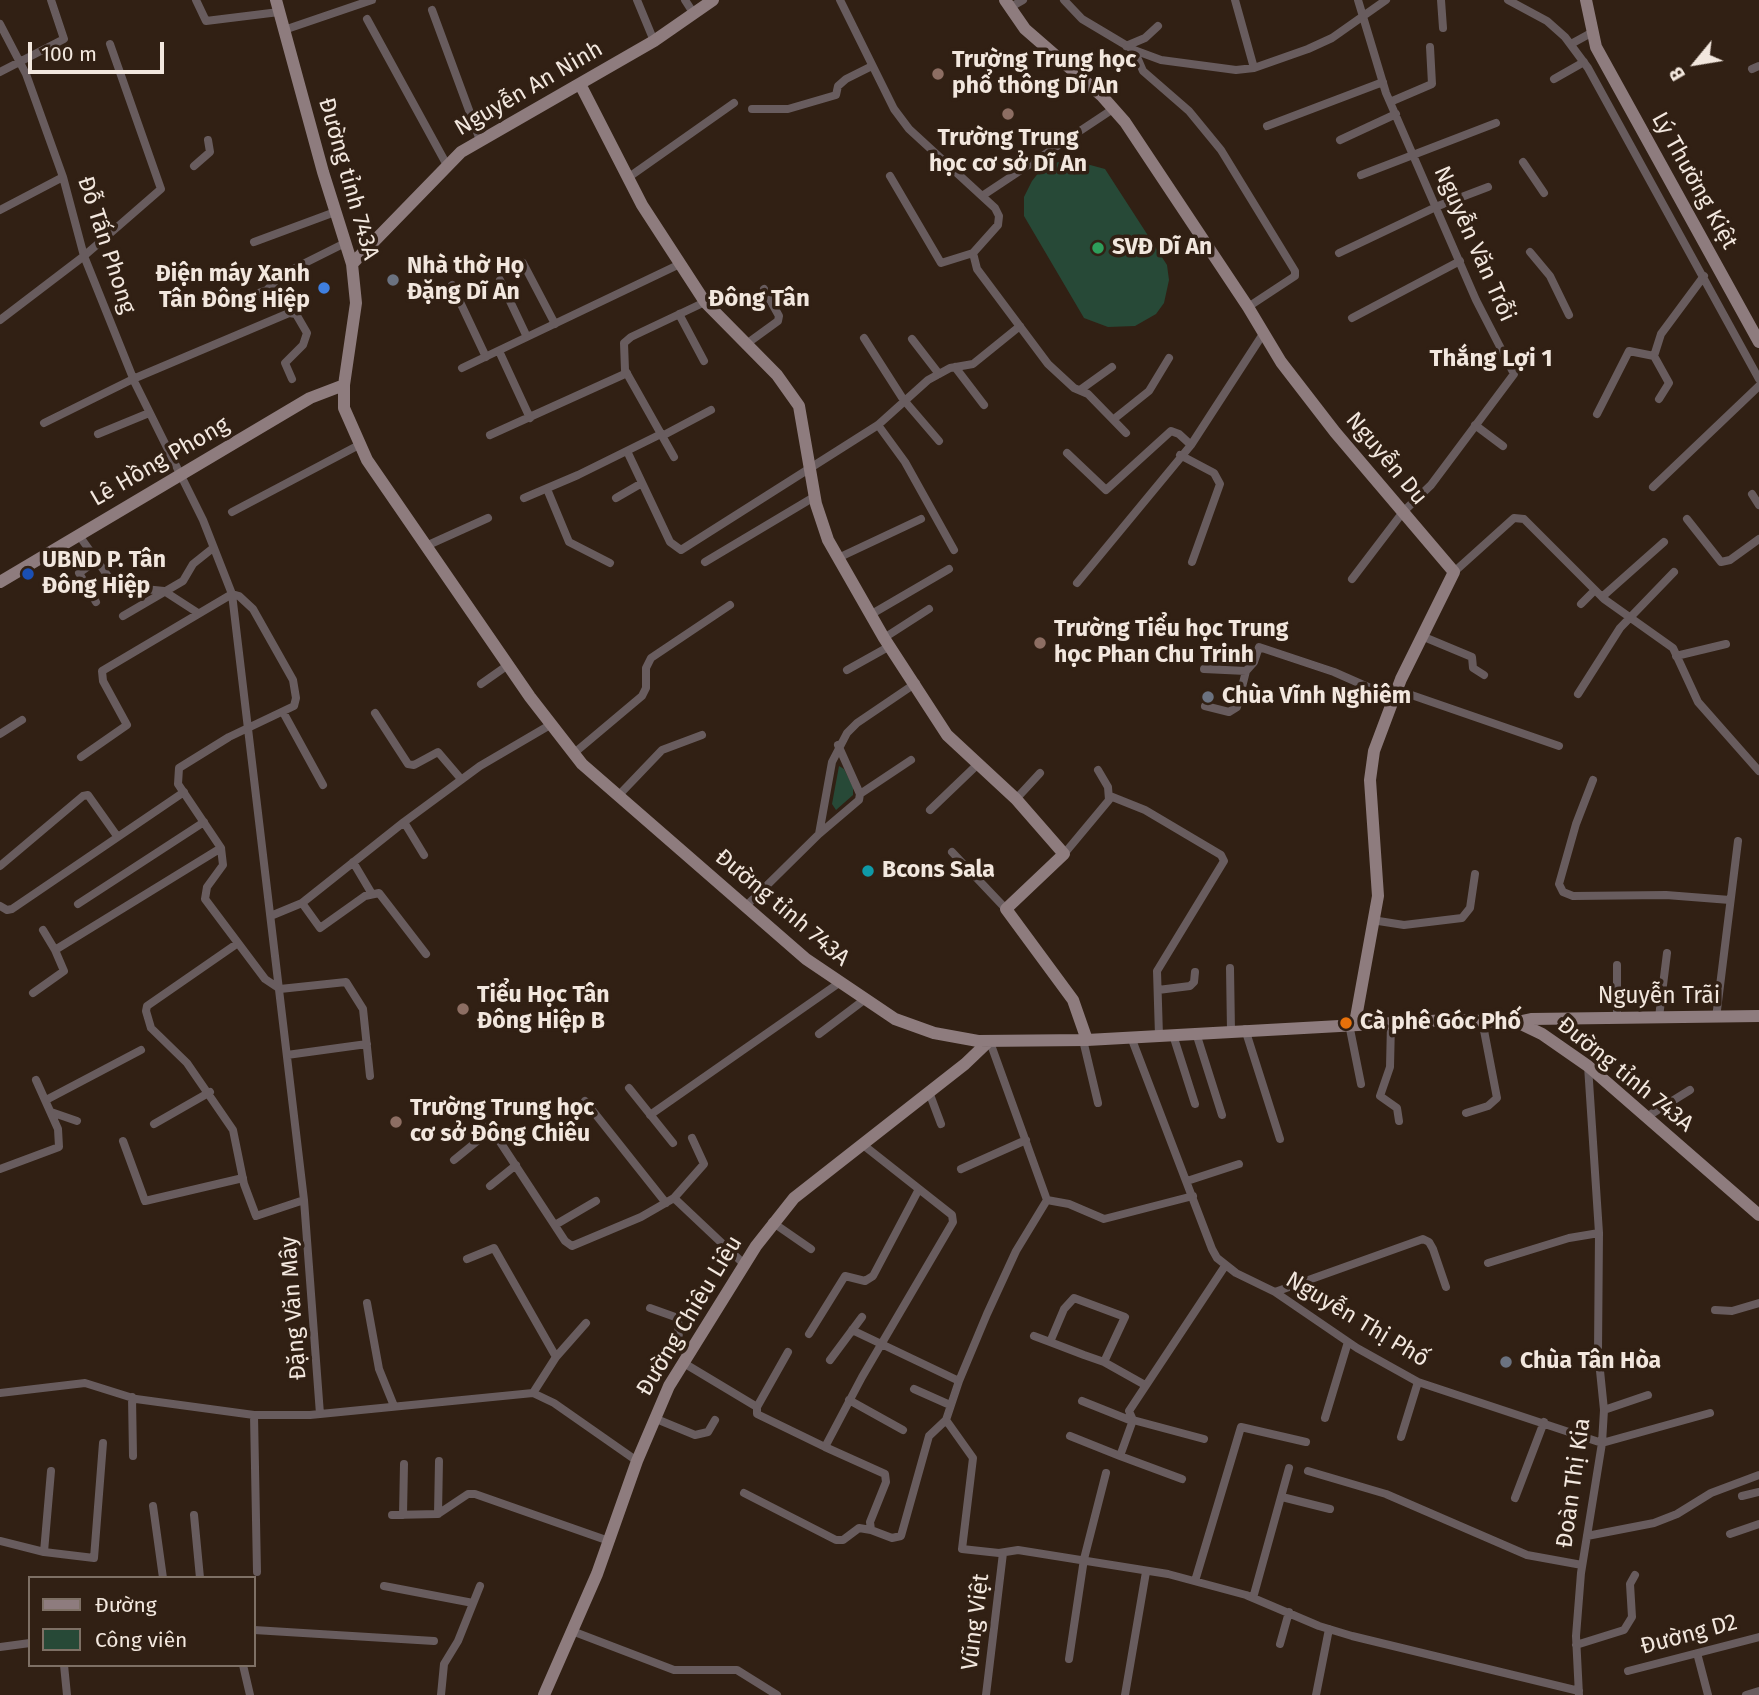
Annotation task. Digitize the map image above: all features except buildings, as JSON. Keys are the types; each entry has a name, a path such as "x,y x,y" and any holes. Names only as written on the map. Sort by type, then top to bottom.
{"main road":[{"name":"Nguyễn An Ninh","path":"352,264 461,152 654,41 713,0"},
{"name":"Lý Thường Kiệt","path":"1586,0 1591,33 1601,56 1759,342"},
{"name":"Đường tỉnh 743A","path":"277,3 352,264 356,303 344,385 344,408 359,445 374,472 573,754 618,796 839,983 895,1019 922,1029 989,1042 1085,1040 1352,1024 1482,1020 1517,1022 1553,1041 1588,1066 1759,1215"},
{"name":"Nguyễn Du","path":"1007,4 1025,29 1113,108 1248,307 1263,334 1335,432 1454,572"},
{"path":"580,84 642,205 705,302 777,375 799,407 814,497 838,558 870,615 947,735 1016,799 1064,854 1006,909 1073,1000 1085,1040"},
{"name":"Lê Hồng Phong","path":"0,582 310,398 344,385"},
{"path":"1352,1024 1378,883 1370,780 1374,751 1395,694 1454,572"},
{"name":"Nguyễn Trãi","path":"1517,1022 1759,1016"},
{"name":"Đường Chiêu Liêu","path":"544,1695 609,1541 654,1418 685,1357 744,1264 772,1223 794,1198 929,1093 989,1042"}],"street":[{"path":"0,72 64,39 51,0"},
{"path":"196,0 206,21 277,3"},
{"path":"284,30 372,0"},
{"path":"637,0 654,41"},
{"path":"685,0 694,13"},
{"path":"840,0 894,109 909,129 982,196 999,216 998,225 973,253 941,263 890,176"},
{"path":"1007,4 1023,0"},
{"path":"1064,0 1082,19 1130,48 1161,60 1221,69 1254,68 1308,49 1363,17 1386,0"},
{"path":"1235,0 1254,68"},
{"name":"Nguyễn Văn Trỗi","path":"1352,579 1403,512 1431,485 1514,373 1460,261 1390,102 1358,0"},
{"path":"1441,0 1443,28"},
{"path":"1508,0 1547,21 1571,44 1584,62 1759,379"},
{"path":"432,10 480,140"},
{"path":"367,19 447,167"},
{"name":"Đỗ Tấn Phong","path":"0,24 21,63 63,177 84,256 133,379 179,476"},
{"path":"1130,48 1158,26"},
{"path":"1571,44 1591,33"},
{"path":"0,320 84,256 160,189 110,44"},
{"path":"1390,102 1432,84 1430,47"},
{"path":"1130,48 1143,71 1189,111 1221,150 1296,271 1295,276 1248,307"},
{"path":"1555,79 1584,62"},
{"path":"752,109 788,109 836,95 838,86 846,79 872,66"},
{"path":"1267,125 1383,82"},
{"path":"629,177 734,103"},
{"path":"982,196 1113,108"},
{"path":"1340,140 1396,114"},
{"path":"1361,175 1496,123"},
{"path":"194,166 210,152 208,140"},
{"path":"1523,162 1544,193"},
{"path":"0,210 63,177"},
{"path":"1339,253 1438,206 1488,187"},
{"path":"254,243 335,212"},
{"path":"253,295 267,290 281,275 345,243"},
{"path":"1530,252 1550,276 1569,315"},
{"path":"973,253 977,269 1048,365 1087,394 1126,433"},
{"path":"1352,318 1460,261"},
{"path":"523,263 555,324"},
{"path":"462,368 680,264"},
{"path":"1659,399 1669,383 1654,356 1664,328 1704,276"},
{"path":"500,280 527,337"},
{"path":"452,285 486,357"},
{"path":"746,345 778,321 776,310 764,289"},
{"path":"674,457 626,373 624,343 631,337 705,302"},
{"path":"44,423 133,379 289,313 296,314 307,333 303,345 285,363 292,379"},
{"path":"679,314 704,361"},
{"path":"627,451 670,542 681,550 878,425 903,399 939,374 955,367 973,364 1020,326"},
{"path":"1077,583 1180,455 1191,445 1263,334"},
{"path":"864,338 903,399 939,440"},
{"path":"912,339 939,374"},
{"path":"499,351 530,418"},
{"path":"1597,414 1629,351 1654,356"},
{"path":"1114,419 1149,391 1170,358"},
{"path":"955,367 984,405"},
{"path":"1080,390 1112,367"},
{"path":"490,435 626,373"},
{"path":"1653,487 1759,386"},
{"path":"524,498 711,410"},
{"path":"98,434 149,413"},
{"path":"878,425 905,462 954,550"},
{"path":"1475,425 1503,446"},
{"path":"1067,453 1107,490 1171,431 1179,433 1191,445"},
{"path":"232,512 359,445"},
{"path":"1180,455 1214,473 1220,484 1192,562"},
{"path":"179,476 203,520 232,594 246,601 253,609 297,691 294,706 246,729 179,768 178,784 221,848 223,866 207,887 205,899 265,979 280,989 346,982 363,1009 370,1076"},
{"path":"616,498 642,483"},
{"path":"547,489 569,542 610,563"},
{"path":"1752,494 1759,505"},
{"path":"705,562 814,497"},
{"path":"1454,572 1519,516 1599,594 1629,618 1667,642 1698,702 1759,771"},
{"path":"426,546 488,518"},
{"path":"838,558 921,519"},
{"path":"1687,519 1721,562 1730,560 1759,539"},
{"path":"78,534 119,588 136,586 164,591 198,613"},
{"path":"1581,604 1599,594 1664,542"},
{"path":"123,616 183,581 193,564 213,548"},
{"path":"96,602 79,573 97,560"},
{"path":"870,615 949,569"},
{"path":"1578,694 1609,643 1629,618 1674,572"},
{"path":"81,757 127,725 103,681 102,671 232,594"},
{"name":"Đặng Văn Mây","path":"232,594 246,729 273,915 304,1200 320,1414"},
{"path":"573,754 642,696 646,688 646,668 651,658 730,605"},
{"path":"847,670 929,609"},
{"path":"1424,637 1472,657 1473,668 1484,675"},
{"path":"1676,656 1726,644"},
{"path":"1205,706 1229,712 1237,707 1246,671 1254,662 1259,647 1559,746"},
{"path":"481,684 508,665"},
{"path":"1204,669 1246,671"},
{"path":"819,834 838,745 857,723 916,683"},
{"path":"283,712 323,785"},
{"path":"374,713 408,764 414,765 438,752 461,779"},
{"path":"0,734 22,720"},
{"path":"273,915 302,902 461,779 550,725"},
{"path":"618,796 662,750 702,735"},
{"path":"746,906 819,834 859,800 860,794 838,745"},
{"path":"860,794 911,760"},
{"path":"930,810 978,764"},
{"path":"1098,770 1110,796 1145,810 1221,855 1224,861 1157,971 1159,1036"},
{"path":"1016,799 1040,774"},
{"path":"1593,780 1576,824 1559,884 1563,892 1573,896 1666,895 1730,900"},
{"path":"0,905 7,910 12,909 184,792"},
{"path":"0,866 83,796 89,795 117,836"},
{"path":"1064,854 1110,796"},
{"path":"78,904 204,822"},
{"path":"404,822 424,855"},
{"path":"1716,1018 1738,841"},
{"path":"55,950 221,848"},
{"path":"952,852 1006,909"},
{"path":"354,862 372,894"},
{"path":"1372,920 1412,924 1462,918 1470,908 1475,874"},
{"path":"302,902 320,928 372,894 379,893 426,954"},
{"path":"33,993 64,971 43,930"},
{"path":"238,943 147,1006 146,1012 153,1031 187,1063 210,1092 233,1130 243,1178 256,1216 304,1200"},
{"path":"1659,1017 1667,953"},
{"path":"1617,965 1617,1018"},
{"path":"1230,968 1231,1031"},
{"path":"1158,990 1190,986 1194,982 1195,972"},
{"path":"650,1115 839,983"},
{"path":"819,1034 864,1000"},
{"path":"1466,1113 1488,1107 1497,1098 1482,1020"},
{"path":"1391,1023 1390,1067 1380,1096 1397,1108 1399,1121"},
{"path":"1352,1024 1361,1084"},
{"path":"1245,1029 1280,1139"},
{"path":"1196,1033 1222,1115"},
{"path":"1174,1035 1195,1104"},
{"path":"1120,1456 1132,1421 1129,1411 1225,1266 1212,1249 1131,1037"},
{"path":"1085,1040 1098,1103"},
{"path":"989,1042 1047,1200"},
{"path":"287,1055 367,1044"},
{"path":"46,1100 141,1050"},
{"name":"Đoàn Thị Kia","path":"1579,1693 1576,1645 1582,1565 1602,1443 1604,1410 1598,1351 1599,1233 1588,1066"},
{"path":"0,1169 56,1150 59,1135 36,1080"},
{"path":"629,1088 673,1143"},
{"path":"1648,1116 1690,1090"},
{"path":"154,1124 210,1092"},
{"path":"929,1093 941,1124"},
{"path":"585,1101 666,1203"},
{"path":"51,1112 77,1121"},
{"path":"454,1160 490,1127 568,1244 575,1245 674,1198 704,1164 692,1138"},
{"path":"124,1140 145,1201 243,1178"},
{"path":"961,1169 1026,1140"},
{"path":"825,1447 849,1400 953,1222 952,1215 862,1144"},
{"path":"490,1186 516,1164"},
{"path":"1187,1181 1239,1164"},
{"path":"809,1335 845,1276 865,1281 873,1276 919,1189"},
{"path":"1047,1200 1069,1204 1104,1219 1193,1196"},
{"path":"674,1198 744,1264"},
{"path":"744,1493 836,1540 843,1540 859,1528 892,1538 904,1532 926,1442 932,1431 946,1420 958,1381 1016,1251 1047,1200"},
{"path":"555,1225 596,1201"},
{"path":"772,1223 811,1249"},
{"path":"1488,1262 1569,1238 1599,1233"},
{"path":"1275,1292 1423,1239 1429,1242 1433,1249 1446,1287"},
{"path":"467,1259 494,1248 556,1357"},
{"name":"Nguyễn Thị Phố","path":"1225,1266 1275,1292 1348,1342 1418,1382 1602,1443"},
{"path":"1050,1342 1064,1309 1077,1298 1125,1317 1104,1362"},
{"path":"367,1303 379,1369 394,1406"},
{"path":"1715,1310 1732,1311 1759,1303"},
{"path":"650,1308 678,1318 679,1343 685,1357 757,1407"},
{"path":"830,1360 862,1317"},
{"path":"533,1393 556,1357 586,1323"},
{"path":"852,1330 880,1346 958,1381"},
{"path":"1034,1336 1104,1362 1145,1385"},
{"path":"1325,1418 1348,1342"},
{"path":"788,1352 757,1407 759,1416 887,1477 870,1522 871,1530"},
{"path":"1402,1437 1418,1382"},
{"path":"0,1393 85,1383 132,1398 254,1415 320,1414 533,1393 554,1403 637,1461"},
{"path":"914,1389 950,1405"},
{"path":"1604,1410 1648,1395"},
{"path":"132,1398 133,1456"},
{"path":"849,1400 903,1430"},
{"path":"1082,1401 1132,1421 1204,1439"},
{"path":"1602,1443 1710,1413"},
{"path":"254,1415 257,1572"},
{"path":"654,1418 695,1435 708,1432 715,1420"},
{"path":"946,1420 972,1458 962,1549 1003,1553 1018,1550 1084,1559 1195,1581 1253,1598 1329,1629 1579,1693"},
{"path":"1515,1498 1544,1422"},
{"path":"1195,1581 1241,1427 1306,1442"},
{"path":"1070,1436 1182,1479"},
{"path":"0,1541 44,1552 94,1558 103,1443"},
{"path":"438,1514 439,1461"},
{"path":"403,1515 404,1464"},
{"path":"1253,1598 1289,1468"},
{"path":"44,1552 51,1471"},
{"path":"1308,1471 1386,1494 1527,1555 1582,1565"},
{"path":"1069,1658 1084,1559 1106,1473"},
{"path":"1587,1536 1654,1523 1677,1514 1711,1493 1759,1475"},
{"path":"1742,1496 1759,1492"},
{"path":"392,1515 438,1514 468,1494 475,1493 609,1541"},
{"path":"1282,1497 1330,1509"},
{"path":"153,1506 163,1576"},
{"path":"194,1515 200,1576"},
{"path":"1730,1534 1759,1524"},
{"name":"Vũng Việt","path":"986,1695 1003,1553"},
{"path":"1125,1695 1146,1572"},
{"path":"1576,1645 1624,1630 1632,1617 1630,1584 1635,1575"},
{"path":"384,1586 473,1602"},
{"path":"440,1695 446,1659 458,1641 480,1586"},
{"path":"1280,1644 1289,1612"},
{"path":"1316,1695 1329,1629"},
{"path":"256,1630 434,1641"},
{"path":"572,1631 674,1670 737,1670 776,1695"},
{"name":"Đường D2","path":"1628,1671 1759,1638"},
{"path":"0,1647 28,1643"},
{"path":"1697,1653 1709,1695"},
{"path":"64,1667 67,1695"},
{"path":"243,1667 250,1695"},
{"path":"1746,1695 1759,1691"}],"green space":[{"name":"SVĐ Dĩ An","path":"1068,159 1105,169 1167,265 1169,280 1164,303 1156,314 1135,326 1108,327 1084,318 1024,216 1024,197 1032,181 1043,167"},
{"path":"839,766 844,769 853,787 853,795 836,810 832,804"}],"place":[{"name":"Trường Trung học phổ thông Dĩ An","path":"938,74"},
{"name":"Trường Trung học cơ sở Dĩ An","path":"1008,114"},
{"name":"SVĐ Dĩ An","path":"1098,248"},
{"name":"Nhà thờ Họ Đặng Dĩ An","path":"393,280"},
{"name":"Điện máy Xanh Tân Đông Hiệp","path":"324,288"},
{"name":"UBND P. Tân Đông Hiệp","path":"28,574"},
{"name":"Trường Tiểu học Trung học Phan Chu Trinh","path":"1040,643"},
{"name":"Chùa Vĩnh Nghiêm","path":"1208,697"},
{"name":"Bcons Sala","path":"868,871"},
{"name":"Tiểu Học Tân Đông Hiệp B","path":"463,1009"},
{"name":"Cà phê Góc Phố","path":"1346,1023"},
{"name":"Trường Trung học cơ sở Đông Chiêu","path":"396,1122"},
{"name":"Chùa Tân Hòa","path":"1506,1362"}],"district":[{"name":"Đông Tân","path":"759,299"},
{"name":"Thắng Lợi 1","path":"1491,359"}]}
